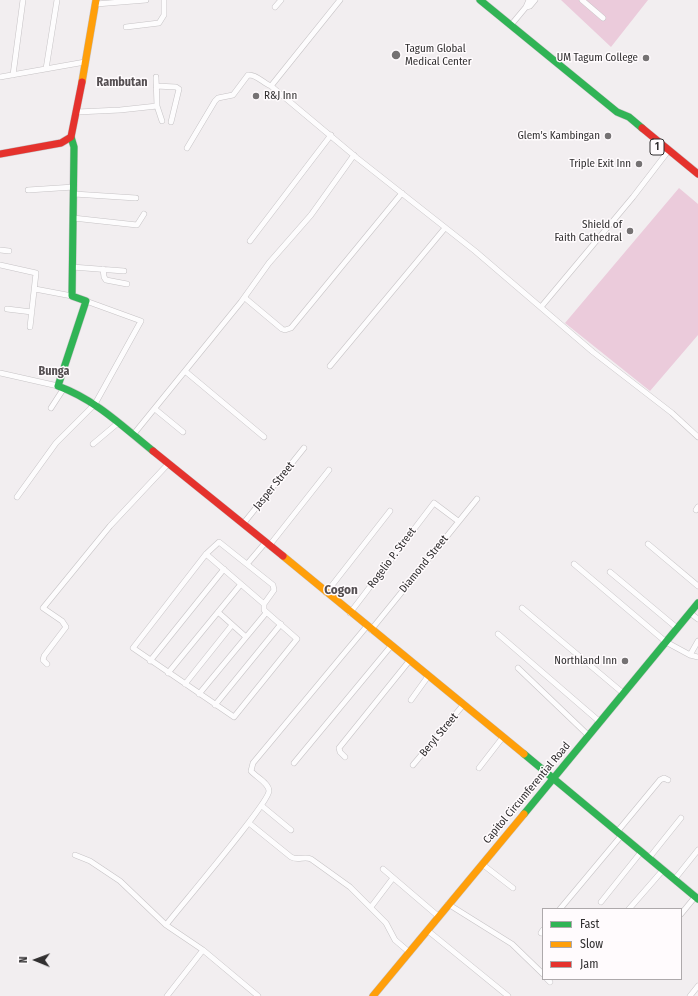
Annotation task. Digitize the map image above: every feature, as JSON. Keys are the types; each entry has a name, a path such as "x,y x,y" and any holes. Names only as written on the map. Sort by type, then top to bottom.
{"main road":[{"name":"1","path":"480,0 617,112 626,123 666,154 698,174"},
{"path":"96,2 77,112 71,137 74,147 72,296 86,301 61,387 95,404 134,435 350,613 464,704 553,780 696,898"},
{"name":"1","path":"617,112 629,118 682,164 698,181"},
{"path":"0,154 61,143 71,137"},
{"name":"Capitol Circumferential Road","path":"373,996 698,603"}],"street":[{"path":"13,75 23,0"},
{"path":"46,69 57,0"},
{"path":"96,2 146,0"},
{"path":"126,27 159,23 164,15 164,0"},
{"path":"275,7 281,0"},
{"path":"272,86 340,0"},
{"path":"511,25 526,7 529,0"},
{"path":"526,7 530,6 535,0"},
{"path":"582,0 603,18"},
{"path":"0,77 86,62"},
{"path":"188,148 214,101 218,98 233,95 248,75 253,75 272,86 354,155 476,251 593,352 672,413 698,437"},
{"path":"156,77 157,106 162,121"},
{"path":"156,86 176,87 179,89 171,122"},
{"path":"77,112 120,110 157,106"},
{"path":"250,241 331,135"},
{"path":"541,307 633,197 666,154"},
{"path":"134,435 245,298 269,263 311,215 354,155"},
{"path":"28,190 74,191 136,198"},
{"path":"245,298 282,329 285,330 291,328 402,193"},
{"path":"73,218 135,225 139,224 144,214"},
{"path":"330,366 445,228"},
{"path":"0,247 0,250 9,251"},
{"path":"0,265 36,273 30,327"},
{"path":"72,266 124,271"},
{"path":"103,270 106,280 127,284"},
{"path":"35,289 72,296"},
{"path":"16,497 56,443 95,404 141,321 86,301"},
{"path":"7,309 32,312"},
{"path":"185,371 264,437"},
{"path":"0,373 61,387 51,408"},
{"path":"155,409 183,432"},
{"path":"93,444 118,423"},
{"name":"Jasper Street","path":"243,524 304,448"},
{"path":"47,664 43,660 44,656 65,629 66,625 44,608 110,526 169,464"},
{"path":"248,563 267,545 329,470"},
{"name":"Diamond Street","path":"262,806 270,790 268,786 253,774 251,767 477,498"},
{"name":"Rogelio P. Street","path":"350,613 434,503 458,521"},
{"path":"326,593 390,511"},
{"path":"220,542 248,563 274,587 274,590 264,604 263,609 296,637 297,642 236,715 230,716 215,704 134,650 134,645 215,544 220,542"},
{"path":"648,544 698,586"},
{"path":"206,554 264,604"},
{"path":"574,564 666,642 690,655 698,657"},
{"path":"150,661 224,569"},
{"path":"610,572 677,628"},
{"path":"168,673 241,584"},
{"path":"522,608 623,693"},
{"path":"218,612 246,637"},
{"path":"199,694 266,613"},
{"path":"690,613 698,619"},
{"path":"215,704 281,624"},
{"path":"185,684 232,625"},
{"path":"498,634 600,722"},
{"path":"690,655 698,641"},
{"path":"294,763 391,646"},
{"path":"345,757 340,752 339,748 410,660"},
{"path":"518,668 589,736"},
{"path":"410,700 429,676"},
{"name":"Beryl Street","path":"413,765 464,704"},
{"path":"479,768 503,737"},
{"path":"561,908 660,780 664,778 668,780"},
{"path":"166,925 262,806 291,830"},
{"path":"649,858 680,818"},
{"path":"249,823 293,858 297,860 308,858 324,867 350,887 388,925 395,940 409,952"},
{"path":"674,880 698,850"},
{"path":"601,902 640,852"},
{"path":"75,855 90,861 120,881 166,925 203,950 258,996"},
{"path":"482,864 513,888"},
{"path":"383,869 438,916"},
{"path":"630,908 663,870"},
{"path":"371,908 393,878"},
{"path":"682,913 696,898"},
{"path":"448,904 512,944 542,973"},
{"path":"427,930 508,996"},
{"path":"167,996 203,950"},
{"path":"690,996 698,986"}],"shaded area":[{"path":"561,0 648,0 611,47"},
{"path":"679,188 698,204 698,335 650,391 565,323"}],"traffic: fast":[{"path":"480,0 617,112 629,117 642,128"},
{"path":"71,137 74,147 72,296 86,301 58,386 97,406 153,451"},
{"path":"524,814 698,603"},
{"path":"524,754 698,899"}],"traffic: slow":[{"path":"82,82 96,0"},
{"path":"283,556 524,754"},
{"path":"373,996 524,814"}],"traffic: jam":[{"path":"0,154 61,143 71,137 82,82"},
{"path":"642,128 698,174"},
{"path":"153,451 283,556"}],"place":[{"name":"Tagum Global Medical Center","path":"396,55"},
{"name":"UM Tagum College","path":"646,58"},
{"name":"R&J Inn","path":"256,96"},
{"name":"Glem's Kambingan","path":"608,136"},
{"name":"Triple Exit Inn","path":"639,164"},
{"name":"Shield of Faith Cathedral","path":"630,231"},
{"name":"Northland Inn","path":"625,661"}],"district":[{"name":"Rambutan","path":"122,83"},
{"name":"Bunga","path":"54,372"},
{"name":"Cogon","path":"341,590"}]}
